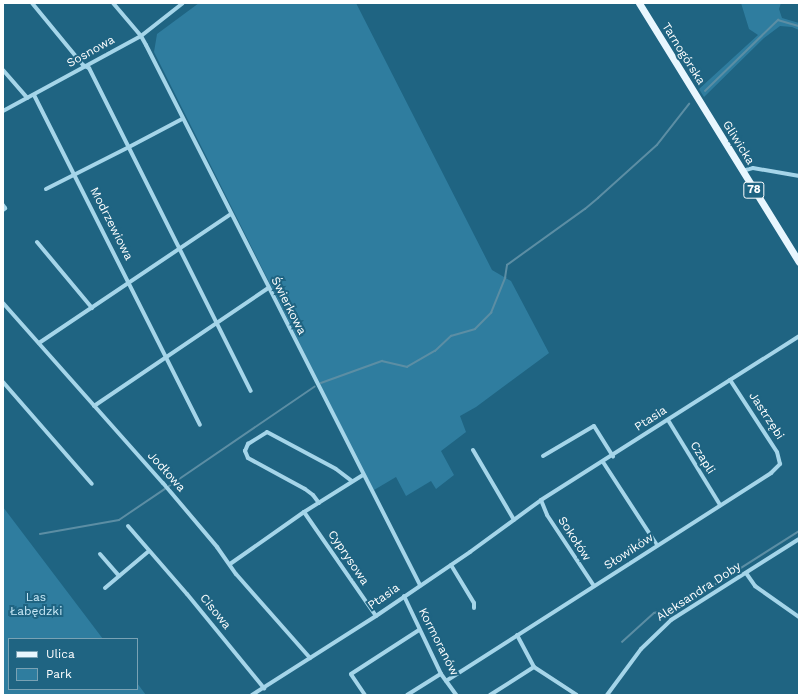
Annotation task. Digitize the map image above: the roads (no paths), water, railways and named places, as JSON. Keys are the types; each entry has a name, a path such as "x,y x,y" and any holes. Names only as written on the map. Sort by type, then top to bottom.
{"main road":[{"name":"Tarnogórska","path":"639,3 709,117"},
{"name":"Gliwicka","path":"709,117 799,262"}],"street":[{"path":"32,3 89,68 181,248 251,390"},
{"name":"Świerkowa","path":"113,3 141,36 420,585"},
{"name":"Sosnowa","path":"3,111 141,36 183,3"},
{"path":"3,70 27,98"},
{"name":"Modrzewiowa","path":"34,94 200,425"},
{"path":"46,189 129,148 182,118"},
{"path":"742,171 754,168 799,176"},
{"path":"3,205 5,208 3,210"},
{"path":"39,343 231,214"},
{"path":"37,242 92,308"},
{"path":"94,406 268,288"},
{"name":"Jodłowa","path":"3,303 163,483 230,564 236,574 310,658"},
{"name":"Ptasia","path":"252,695 376,616 541,500 613,456 799,336"},
{"name":"Jastrzębi","path":"730,380 777,452 780,464"},
{"path":"3,382 92,484"},
{"name":"Czapli","path":"668,420 720,505"},
{"path":"543,456 594,426 613,456"},
{"path":"319,503 313,495 305,489 248,458 245,451 248,444 267,432 336,468 352,481"},
{"path":"473,450 514,520"},
{"path":"603,462 657,546"},
{"name":"Słowików","path":"446,681 771,473 780,464"},
{"path":"230,564 304,512 363,475"},
{"name":"Sokołów","path":"541,500 547,514 594,586"},
{"name":"Cyprysowa","path":"304,512 376,616"},
{"name":"Cisowa","path":"128,526 148,551 192,600 264,688"},
{"name":"Aleksandra Doby","path":"607,695 641,649 660,629 799,539"},
{"path":"105,588 148,551"},
{"path":"100,554 119,576"},
{"path":"451,564 474,603 474,608"},
{"path":"746,573 755,586 799,617"},
{"name":"Kormoranów","path":"404,596 441,674 456,695"},
{"path":"365,695 351,674 419,630"},
{"path":"517,635 534,667 577,695"},
{"path":"490,695 534,667"},
{"path":"407,695 441,674"}],"waterway":[{"path":"705,91 778,20 799,26"},
{"path":"321,383 382,361 407,367 435,351 451,336 475,329 491,313 505,278 507,265 598,198 657,145 689,104"},
{"path":"169,486 314,387"},
{"path":"40,534 119,520 165,489"},
{"path":"622,642 654,613 683,605 799,531"}],"park label":[{"name":"Las Łabędzki","path":"36,605"}]}
